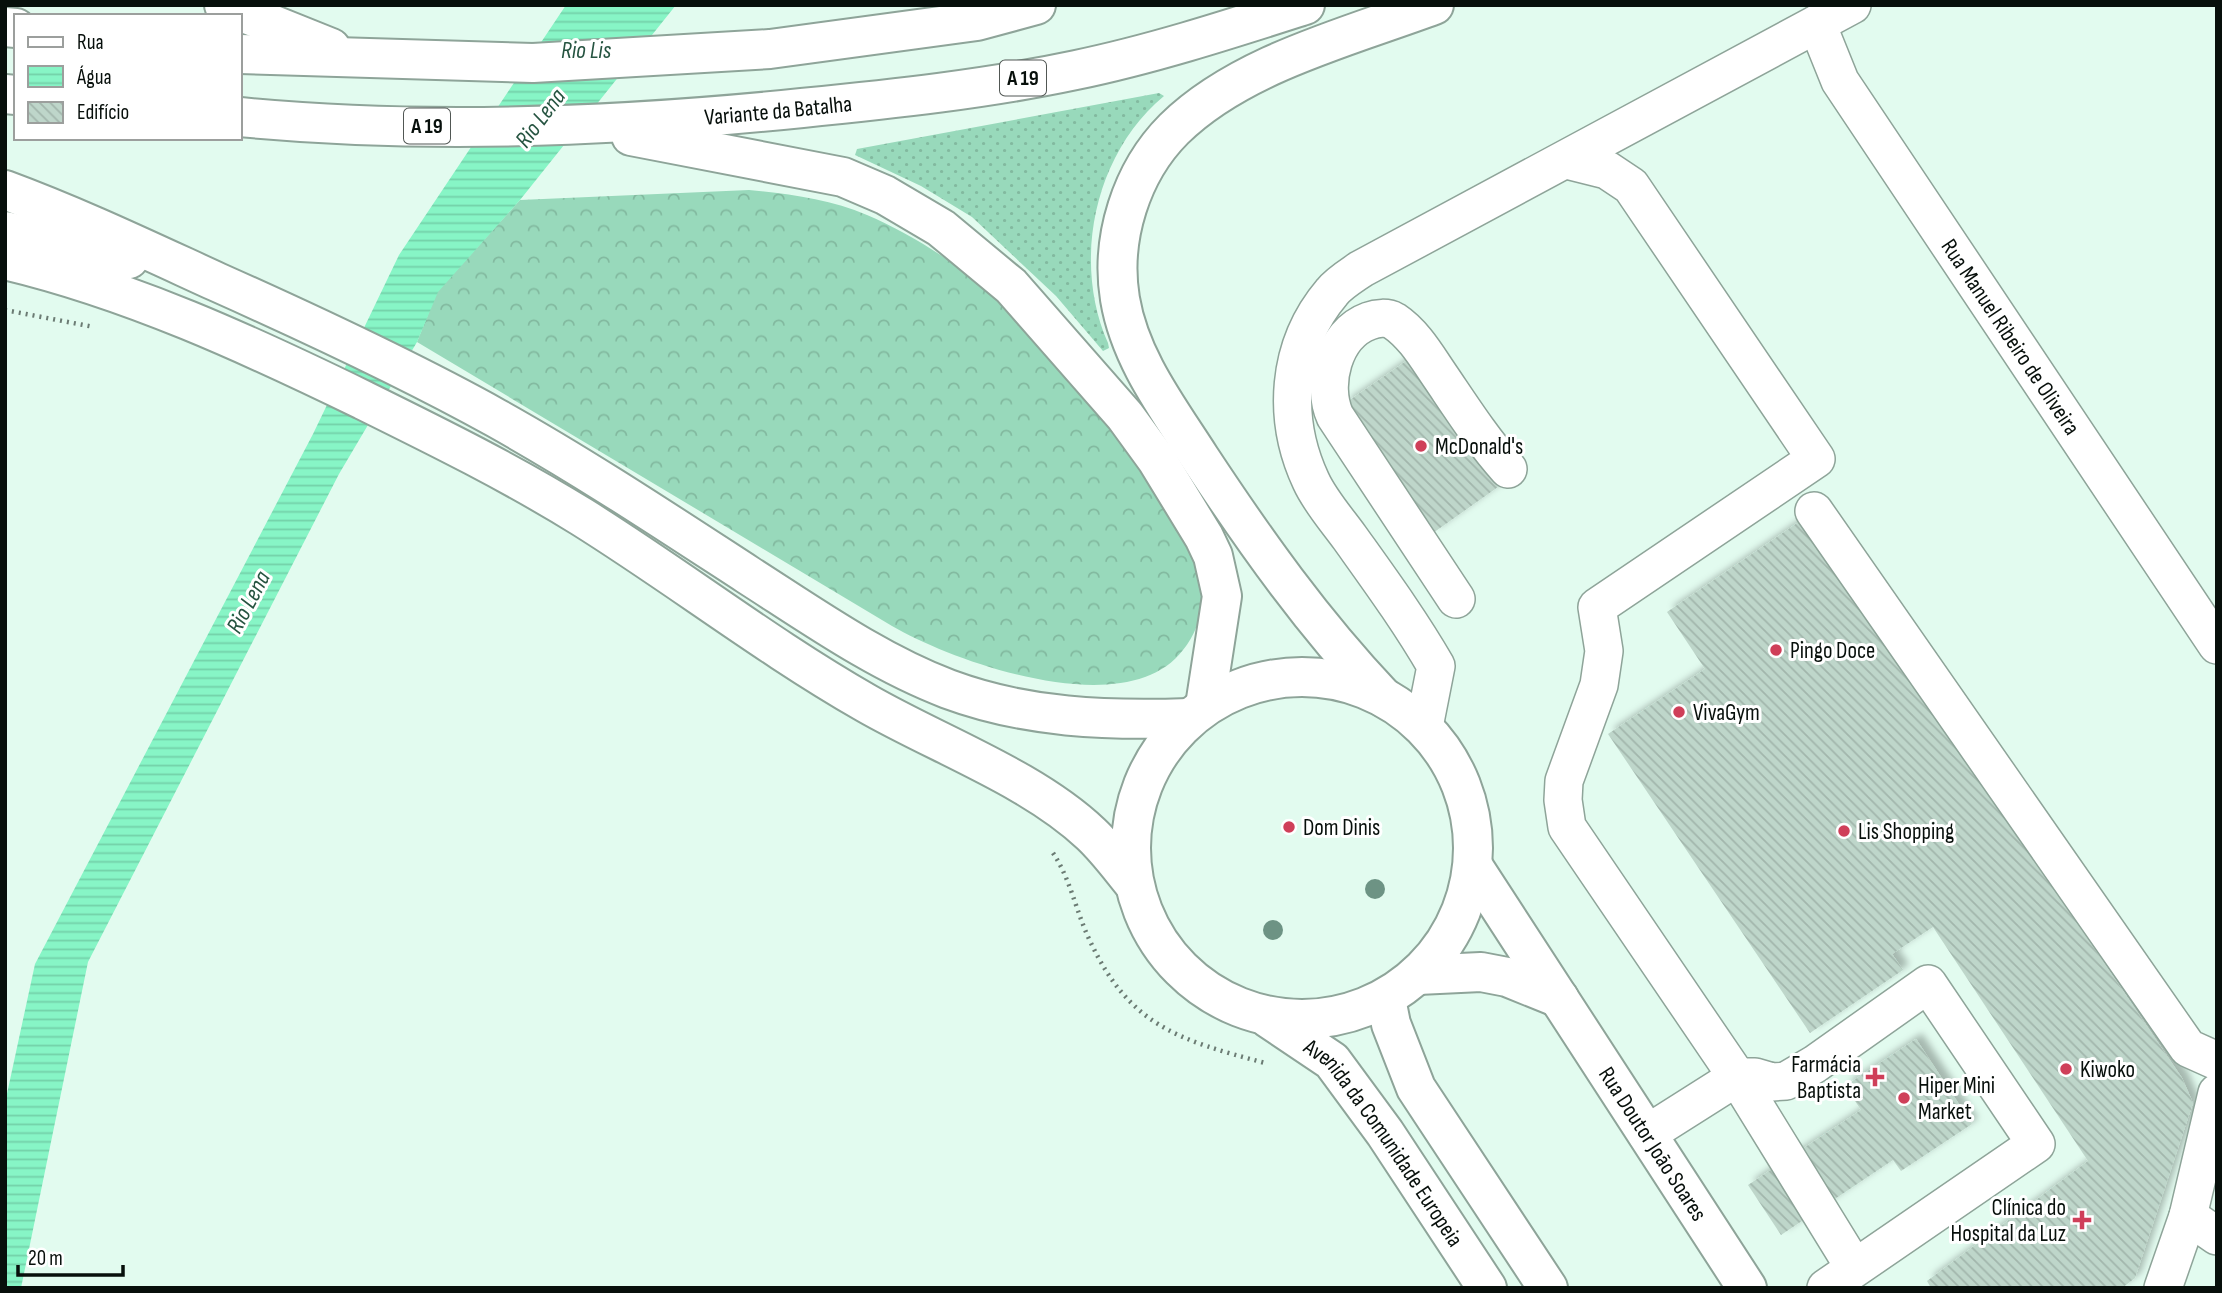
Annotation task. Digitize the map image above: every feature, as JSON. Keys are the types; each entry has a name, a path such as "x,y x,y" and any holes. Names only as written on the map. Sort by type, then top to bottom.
{"main road":[{"path":"224,5 352,57"},
{"path":"242,54 533,63 770,49 977,21 1036,5"},
{"name":"Variante da Batalha","path":"242,117 383,125 573,125 733,116 893,99 1076,70 1305,5"},
{"path":"1383,697 1339,680 1292,676 1247,685 1197,712 1159,752 1139,793 1130,838 1134,884 1151,930 1180,969 1218,998 1264,1016 1306,1020 1347,1015 1386,999 1418,975 1445,944 1464,906 1473,866 1471,815 1454,768 1424,727 1383,697 1302,606 1162,400 1139,360 1126,326 1120,298 1116,253 1127,209 1145,165 1173,130 1198,108 1229,86 1275,65 1434,5"},
{"path":"573,125 843,177 884,195 941,228 1010,286 1076,358 1157,460 1213,556 1222,597 1197,712"},
{"path":"5,190 64,212 297,318 494,417 602,481 826,625 904,670 949,689 1040,713 1106,719 1197,712"},
{"path":"5,231 212,279"},
{"path":"5,260 85,281 179,316 280,359 482,459 582,517 865,703 998,772 1052,805 1090,834 1134,884"},
{"name":"Rua Doutor João Soares","path":"1473,866 1747,1288"},
{"path":"1418,975 1480,972 1507,977 1559,998"},
{"path":"1386,999 1391,1024 1416,1088 1548,1288"},
{"name":"Avenida da Comunidade Europeia","path":"1264,1016 1332,1061 1385,1133 1487,1288"}],"street":[{"path":"1424,727 1436,666 1413,626 1312,484 1297,448 1290,406 1297,354 1311,323 1332,291 1361,269 1852,5"},
{"name":"Rua Manuel Ribeiro de Oliveira","path":"1817,24 1840,81 2217,645"},
{"path":"1567,160 1607,170 1631,186 1816,458 1597,607 1604,651 1599,685 1564,780 1563,800 1567,827 1737,1077 1840,1278 2036,1144 1928,984 1815,1064 1786,1081 1772,1083 1755,1076 1737,1077 1647,1134"},
{"path":"5,280 85,281"},
{"path":"1456,599 1335,416 1328,401 1335,354 1347,337 1360,324 1378,318 1392,320 1414,338 1488,447 1508,469"},
{"path":"1814,511 2188,1048 2217,1061"},
{"path":"2163,1288 2202,1226 2217,1093"}],"path":[{"path":"1051,850 1065,872 1090,942 1117,986 1151,1022 1186,1040 1277,1065"}],"green space":[{"path":"1159,93 1164,96 1140,120 1121,148 1106,178 1096,211 1091,245 1092,278 1097,312 1109,348 1103,351 1056,296 972,217 921,186 855,155 857,149"},
{"path":"749,190 824,201 867,215 900,231 968,274 1032,327 1061,356 1110,414 1188,546 1198,576 1201,607 1195,630 1183,650 1157,672 1123,683 1083,685 1040,680 957,656 892,626 417,342 437,292 520,200"}],"water":[{"name":"Rio Lis","path":"566,5 676,5 520,200 438,292 417,342 339,474 88,962 21,1288 5,1288 5,1103 35,964 313,434 399,255"}],"building":[{"name":"McDonald's","path":"1409,359 1498,487 1433,533 1344,404"},
{"name":"Lis Shopping","path":"1803,519 2182,1078 2193,1103 2135,1278 2122,1288 1931,1288 1927,1281 2088,1161 1933,927 1892,954 1903,970 1810,1033 1608,734 1705,669 1667,612"},
{"path":"1916,1039 1972,1124 1901,1171 1893,1160 1781,1235 1748,1185 1861,1110 1845,1086"}],"place":[{"name":"McDonald's","path":"1421,446"},
{"name":"Pingo Doce","path":"1776,650"},
{"name":"VivaGym","path":"1679,712"},
{"name":"Dom Dinis","path":"1289,827"},
{"name":"Lis Shopping","path":"1844,831"},
{"name":"Kiwoko","path":"2066,1069"},
{"name":"Farmácia Baptista","path":"1875,1077"},
{"name":"Hiper Mini Market","path":"1904,1098"},
{"name":"Clínica do Hospital da Luz","path":"2082,1220"}],"water label":[{"name":"Rio Lena","path":"540,118"},
{"name":"Rio Lena","path":"248,602"}]}
